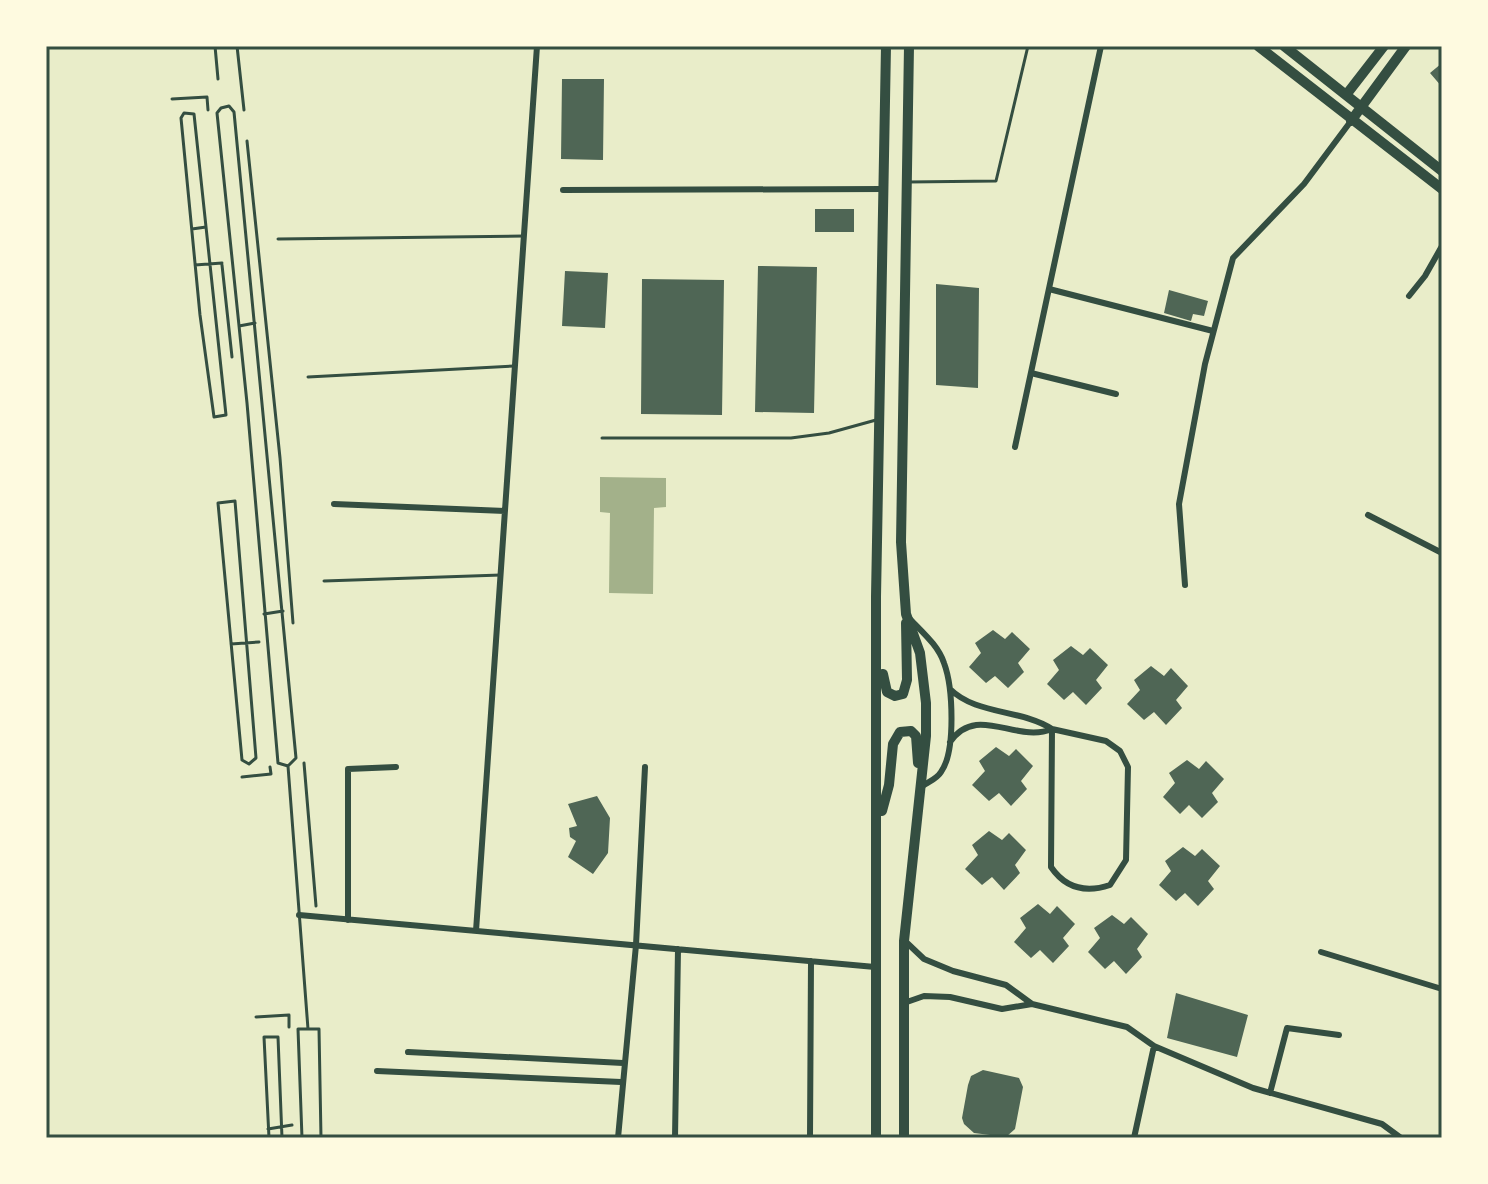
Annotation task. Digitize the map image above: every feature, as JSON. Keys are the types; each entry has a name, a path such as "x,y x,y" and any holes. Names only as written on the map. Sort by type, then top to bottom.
{"main road":[{"path":"876,1138 876,597 886,46"},
{"path":"876,597 883,686 895,696 903,694 906,688 906,614 901,542 909,46"},
{"path":"1258,46 1442,189"},
{"path":"1284,46 1442,171"},
{"path":"1346,95 1384,46"},
{"path":"1351,121 1406,46"},
{"path":"906,614 920,653 926,703 924,760 918,789"},
{"path":"877,829 889,785 893,744 897,734 911,731 917,739 918,789 904,941 904,1138"}],"street":[{"path":"476,931 537,46"},
{"path":"1015,447 1101,46"},
{"path":"1185,585 1179,504 1213,331 1233,258 1304,184 1351,121"},
{"path":"563,190 885,189"},
{"path":"1409,296 1442,246"},
{"path":"1049,289 1213,331"},
{"path":"1031,373 1116,394"},
{"path":"334,504 505,511"},
{"path":"1368,515 1442,553"},
{"path":"906,614 937,649 945,663 949,689 950,742 947,762 940,775 918,789"},
{"path":"949,689 960,700 1037,719 1052,729 1106,741 1120,751 1128,767 1126,860 1110,885 1095,890 1076,888 1060,880 1051,867 1052,729"},
{"path":"950,742 959,729 977,723 1038,735 1052,729"},
{"path":"348,920 348,769 396,767"},
{"path":"618,1138 636,945 645,767"},
{"path":"299,915 875,967"},
{"path":"904,941 924,959 953,971 1006,985 1032,1004 1127,1027 1154,1046 1270,1093 1382,1124 1396,1137"},
{"path":"675,1138 678,949"},
{"path":"1321,952 1442,989"},
{"path":"810,1138 811,961"},
{"path":"904,1003 924,996 950,997 1002,1009 1032,1004"},
{"path":"1270,1093 1287,1028 1339,1035"},
{"path":"1134,1138 1154,1046"},
{"path":"408,1052 623,1063"},
{"path":"377,1071 621,1082"},
{"path":"437,1138 498,1138"}],"lane":[{"path":"215,46 218,79"},
{"path":"908,182 996,181 1028,46"},
{"path":"288,766 278,763 217,113 229,106 234,112 256,323 296,758 288,766 308,1029"},
{"path":"278,239 524,236"},
{"path":"239,326 256,323"},
{"path":"308,377 515,366"},
{"path":"602,438 791,438 829,433 879,418"},
{"path":"324,581 501,575"},
{"path":"264,614 283,611"},
{"path":"302,1138 298,1029 319,1029 321,1138"}],"path":[{"path":"172,99 207,97 208,110"},
{"path":"184,113 194,114 206,227 226,415 214,417 195,265 181,118 184,113"},
{"path":"192,229 206,227"},
{"path":"195,265 222,263 233,370"},
{"path":"235,501 256,758 249,764 242,760 231,644 218,503 235,501"},
{"path":"258,631 259,642"},
{"path":"231,644 267,641"},
{"path":"242,777 271,774 270,759"},
{"path":"256,1017 289,1015 289,1031"},
{"path":"269,1138 264,1037 278,1037 282,1138"},
{"path":"268,1129 295,1125"}],"shaded area":[{"path":"600,477 666,478 666,507 654,508 653,594 609,593 610,513 600,512"}],"building":[{"path":"1442,63 1442,87 1430,73"},
{"path":"562,79 604,79 603,160 561,159"},
{"path":"815,209 854,209 854,232 815,232"},
{"path":"758,266 817,267 814,413 755,412"},
{"path":"565,271 608,273 605,328 562,326"},
{"path":"642,279 724,280 722,415 641,414"},
{"path":"936,284 979,288 978,388 936,385"},
{"path":"1169,290 1208,301 1204,316 1193,314 1191,321 1164,313"},
{"path":"993,630 1005,639 1012,632 1030,649 1018,663 1024,672 1008,688 995,676 986,683 969,667 981,653 975,643"},
{"path":"1071,646 1083,655 1090,648 1108,665 1096,680 1102,688 1086,705 1073,692 1064,700 1047,684 1059,670 1053,660"},
{"path":"1151,666 1164,676 1171,668 1188,686 1176,700 1182,708 1166,725 1154,712 1144,720 1127,704 1140,690 1134,680"},
{"path":"996,747 1009,756 1016,749 1033,766 1021,781 1027,789 1011,806 999,793 989,801 972,785 985,771 979,761"},
{"path":"1187,760 1199,769 1206,761 1224,779 1212,793 1218,802 1202,818 1189,805 1180,814 1163,797 1175,783 1169,773"},
{"path":"597,796 610,818 608,853 593,874 568,857 576,841 570,837 569,828 577,826 568,804"},
{"path":"989,831 1002,840 1009,833 1026,850 1015,865 1020,873 1004,890 992,877 982,885 965,869 978,855 972,845"},
{"path":"1183,847 1195,856 1202,849 1220,866 1208,881 1214,889 1198,906 1185,893 1176,901 1159,885 1171,871 1165,861"},
{"path":"1038,904 1050,914 1057,906 1075,924 1063,938 1069,946 1053,963 1040,950 1031,958 1014,942 1026,928 1020,918"},
{"path":"1112,915 1124,924 1131,917 1148,934 1137,949 1142,957 1126,974 1114,961 1105,969 1088,952 1100,938 1094,928"},
{"path":"1176,993 1248,1015 1237,1057 1167,1038"},
{"path":"983,1070 1019,1078 1023,1087 1015,1129 1006,1137 974,1133 964,1124 962,1118 971,1076"}]}
